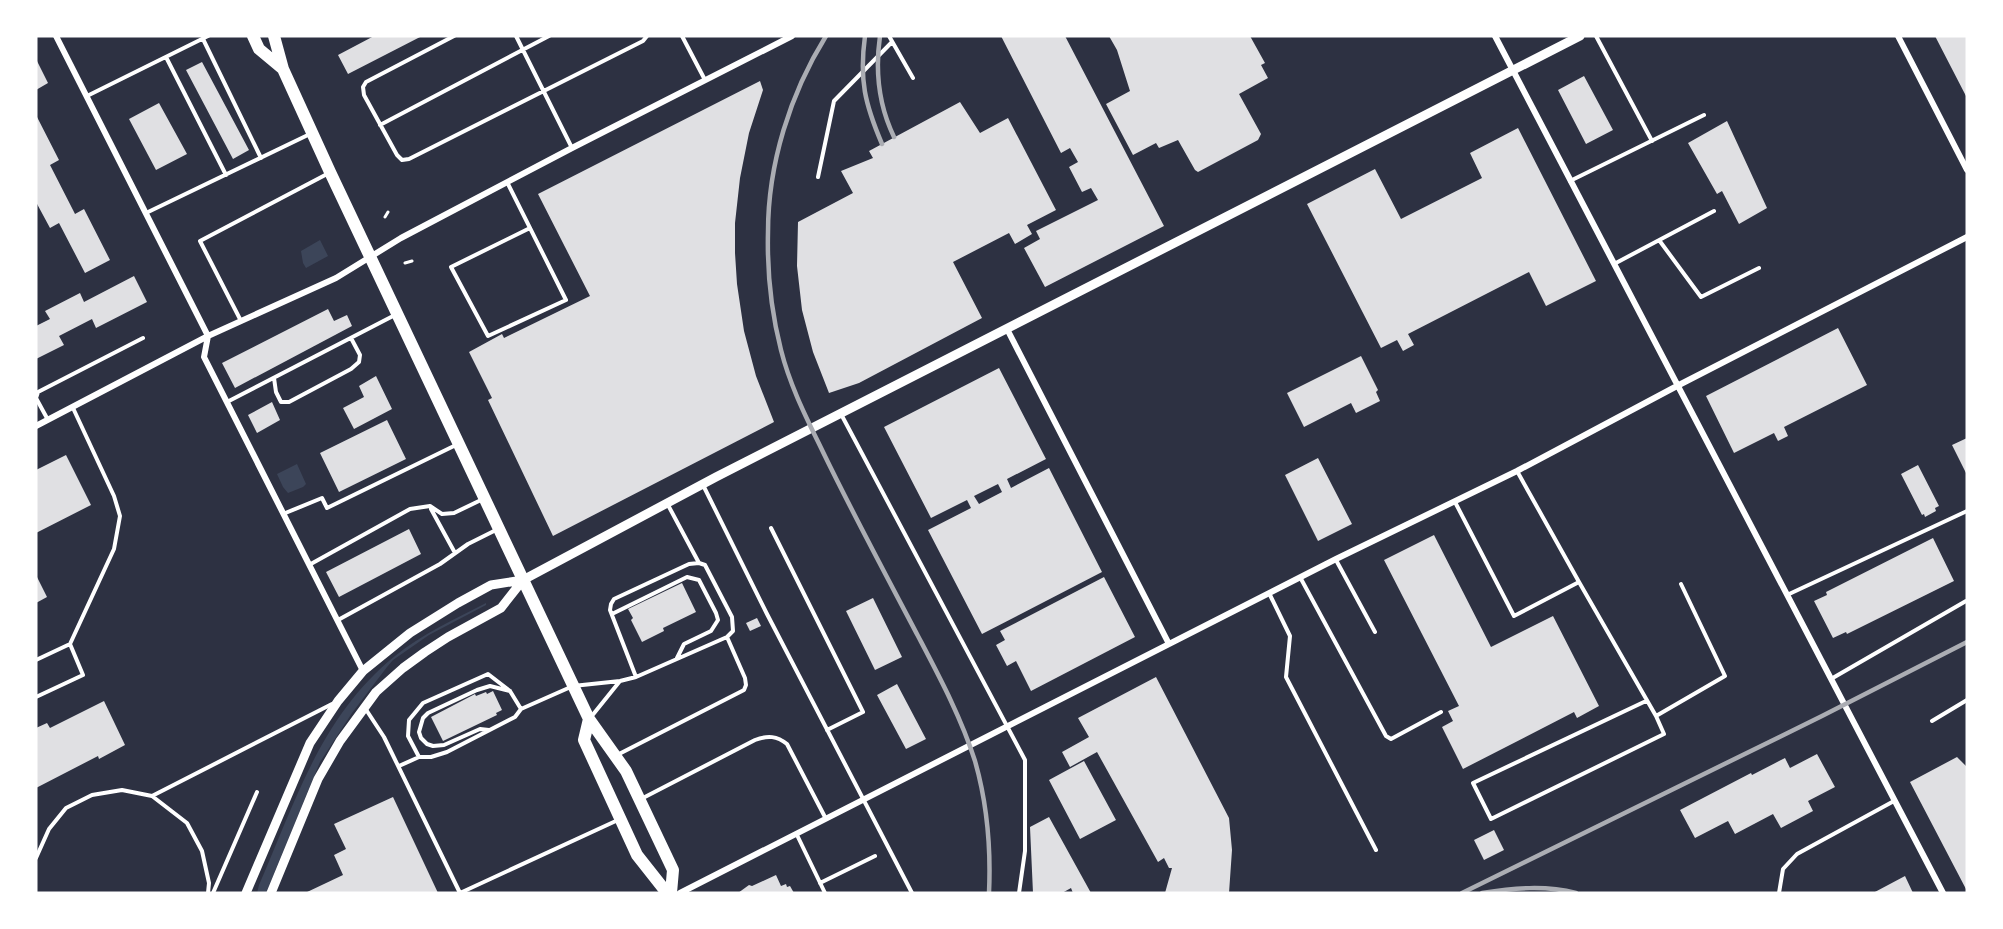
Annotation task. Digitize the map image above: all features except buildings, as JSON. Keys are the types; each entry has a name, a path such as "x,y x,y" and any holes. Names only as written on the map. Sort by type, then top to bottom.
{"main road":[{"path":"253,36 259,49 283,69"},
{"path":"274,36 283,69 330,172 573,686 589,719 626,771 673,870 669,893"},
{"path":"589,719 584,740 637,855 669,893"}],"street":[{"path":"56,36 208,336 204,357 363,671"},
{"path":"36,426 208,336 336,278 401,238 792,36"},
{"path":"1495,36 1943,893"},
{"path":"246,893 310,743 363,671 410,633 491,585 523,580 703,484 1580,36"},
{"path":"1898,36 1967,170"},
{"path":"680,893 1008,728 1300,577 1517,471 1967,237"},
{"path":"1007,328 1169,644"},
{"path":"271,893 318,779 340,741 376,692 403,668 448,637 501,608 523,580"}],"lane":[{"path":"86,96 208,36"},
{"path":"454,36 366,82 363,87 364,95 380,125 402,160 409,159 543,92 643,41 647,36"},
{"path":"516,36 572,148"},
{"path":"380,125 549,36"},
{"path":"682,36 705,80"},
{"path":"889,36 913,78"},
{"path":"1596,36 1652,141"},
{"path":"202,39 261,158"},
{"path":"818,177 834,101 892,42"},
{"path":"166,57 226,175"},
{"path":"1570,181 1704,115"},
{"path":"145,213 313,133"},
{"path":"241,321 200,241 330,172"},
{"path":"507,183 530,228 566,300 488,336 451,267 530,228"},
{"path":"1613,265 1714,211"},
{"path":"1659,240 1701,297 1759,268"},
{"path":"227,402 398,314"},
{"path":"48,420 36,398 38,392 143,338"},
{"path":"274,378 276,392 281,402 290,402 351,369 359,362 360,355 351,338"},
{"path":"36,660 70,644 114,549 120,516 114,496 73,408"},
{"path":"841,413 1025,760 1025,851 1019,893"},
{"path":"283,514 322,498 327,508 459,443"},
{"path":"1517,471 1656,716 1664,734 1491,819 1473,783 1646,701"},
{"path":"703,484 767,614 912,893"},
{"path":"309,565 410,509 430,506 442,514 454,513 484,498"},
{"path":"1455,502 1514,616 1579,582"},
{"path":"399,766 419,757 431,757 447,752 515,717 521,709 573,686 636,677 727,637 733,630 732,617 705,565 699,562 667,503"},
{"path":"430,506 455,553"},
{"path":"1787,595 1967,511"},
{"path":"771,528 863,712 827,730"},
{"path":"337,620 440,564 468,544 499,529"},
{"path":"1336,559 1375,632"},
{"path":"636,677 612,614 611,604 614,599 689,564 699,562"},
{"path":"612,614 628,604 687,577 699,580 718,620 711,631 684,644 677,659"},
{"path":"1300,577 1386,736 1391,739 1441,712"},
{"path":"1656,716 1725,675 1681,584"},
{"path":"1269,593 1290,636 1286,677 1376,850"},
{"path":"1830,680 1966,601"},
{"path":"615,756 744,690 745,678 727,637"},
{"path":"36,697 83,675 70,644"},
{"path":"419,757 408,736 409,720 423,703 488,674 510,691 521,709"},
{"path":"589,719 620,681"},
{"path":"489,730 480,729 439,747 427,744 419,732 423,718 428,713 477,690 490,686 510,691"},
{"path":"1932,721 1967,700"},
{"path":"152,796 339,701"},
{"path":"365,708 384,736 460,893 621,819"},
{"path":"639,800 755,740 770,736 787,744 826,820"},
{"path":"36,858 49,829 66,808 92,795 122,790 152,796 187,823 202,851 209,883 208,893"},
{"path":"213,893 257,792"},
{"path":"1779,893 1783,869 1797,854 1894,801"},
{"path":"796,835 825,893"},
{"path":"820,883 875,856"}],"path":[{"path":"385,217 388,212"},
{"path":"405,263 411,261"}],"shaded area":[{"path":"320,240 328,256 306,268 301,251"},
{"path":"297,464 306,484 288,493 277,474"},
{"path":"486,603 429,635 393,660 387,667 352,713 320,762 266,893 257,893 285,822 313,761 329,732 348,705 369,680 405,648 439,627"}],"railway":[{"path":"826,36 802,82 783,130 772,181 768,247 770,291 775,321 785,363 805,415 942,682 975,761 989,843 989,893"},
{"path":"865,36 863,52 865,92 882,144"},
{"path":"880,36 879,88 894,137"},
{"path":"1462,893 1967,642"},
{"path":"1482,893 1529,888 1576,893"}]}
